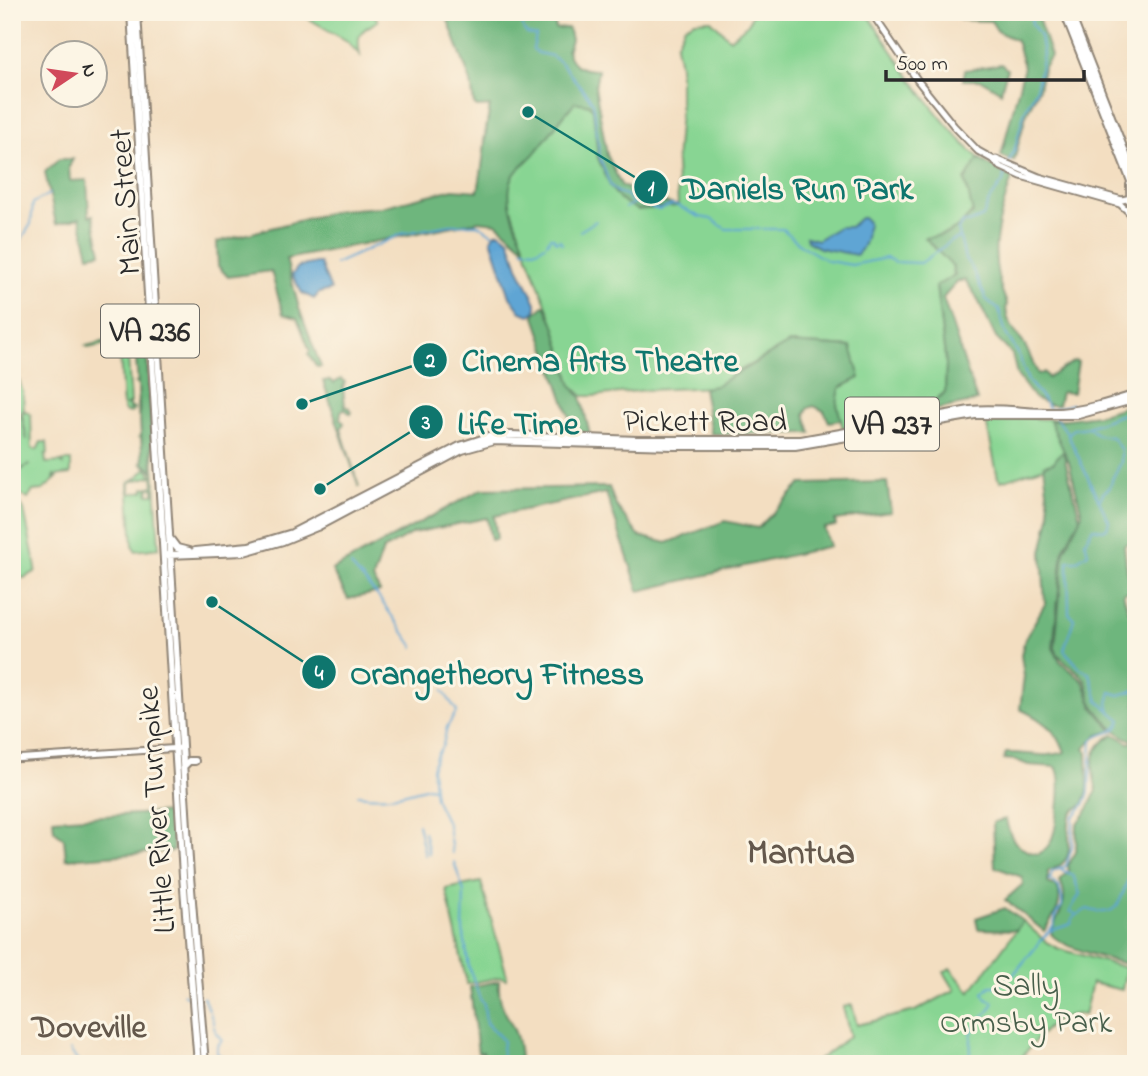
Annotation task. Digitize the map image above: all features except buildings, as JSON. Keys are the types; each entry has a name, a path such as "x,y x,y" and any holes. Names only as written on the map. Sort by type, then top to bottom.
{"main road":[{"name":"Main Street","path":"131,12 163,553"},
{"name":"Main Street","path":"137,12 171,554"},
{"path":"871,12 918,81 978,151 1014,170 1120,204 1136,221"},
{"path":"1064,12 1133,177"},
{"path":"1070,12 1131,165 1134,196 1131,214"},
{"path":"1014,170 1122,200 1134,196"},
{"path":"153,265 161,270"},
{"name":"Pickett Road","path":"163,553 241,552 283,541 317,527 462,450 494,441 795,446 975,415 1063,414 1136,396"},
{"name":"Pickett Road","path":"171,554 250,546 284,536 460,446 488,437 511,435 637,440 801,440 970,410 1002,408 1043,414"},
{"path":"170,535 175,547 189,551"},
{"name":"Little River Turnpike","path":"163,553 179,748 184,766 191,902 205,1064"},
{"name":"Little River Turnpike","path":"171,554 187,935 198,1064"},
{"path":"12,759 179,748"},
{"path":"184,766 189,761 195,761"}],"green space":[{"path":"297,12 373,12 378,21 360,34 360,55 347,41"},
{"path":"445,12 552,12 556,29 568,28 571,40 567,51 572,61 582,69 598,70 595,87 607,155 621,185 643,197 678,206 676,163 680,66 676,45 685,26 695,21 711,20 730,39 748,24 753,12 866,12 939,116 970,150 996,171 983,199 946,239 954,275 936,287 946,364 945,392 910,413 884,421 843,428 836,404 851,347 790,343 715,387 583,396 572,386 554,325 484,140 490,106 477,107 474,104 471,82"},
{"path":"445,12 552,12 556,29 568,28 571,40 567,51 572,61 582,68 598,70 595,87 607,155 621,185 643,197 678,206 638,210 620,200 610,186 598,158 593,110 590,105 575,102 535,153 516,171 510,184 512,212 526,249 496,223 479,221 286,259 299,308 321,367 317,367 308,354 310,351 297,318 283,314 271,271 228,277 218,266 217,242 340,210 381,207 453,189 478,191 490,106 477,107 474,104 471,82"},
{"path":"956,12 1036,12 1051,56 1043,68 1039,88 1026,115 1014,161 1001,156 1024,67 1016,40 998,32 991,21 960,20"},
{"path":"1001,64 1007,69 1001,92 981,80 963,80 965,70"},
{"path":"59,159 73,159 69,167 70,181 87,180 89,216 93,215 101,253 89,255 80,218 56,224 45,172"},
{"path":"978,159 1012,178 998,226 995,256 1009,320 1039,375 1044,372 1048,378 1074,361 1078,362 1073,393 1061,392 1058,405 1050,405 1034,398 1017,375 1012,354 996,338 976,296 965,280 957,282 943,298 977,401 912,415 933,404 945,392 946,364 936,286 955,275 953,267 925,238 952,231 973,213 965,180"},
{"path":"545,305 554,325 572,386 581,397 590,435 574,430 534,314"},
{"path":"143,332 146,334 159,548 135,551 128,483 146,468 152,476 130,482 130,494 149,487 148,494 154,494 154,489 150,487 154,486 153,472 141,463 136,357 130,347 115,342 89,348 86,346"},
{"path":"146,340 153,470 143,463 135,343"},
{"path":"789,343 851,347 860,378 840,388 837,404 841,420 829,422 824,411 814,406 808,408 805,414 811,433 711,434 703,388 715,386"},
{"path":"122,348 128,349 131,357 128,357 131,403 126,405 129,406 134,409 131,413 123,409"},
{"path":"18,378 23,392 24,410 13,416 21,415 27,440 22,414 26,411 31,415 32,448 37,450 41,442 47,442 46,463 63,464 63,461 71,461 71,474 54,474 54,478 58,477 43,490 33,491 28,499 18,493 18,474 30,465 13,471 16,474 16,493 12,494 12,379"},
{"path":"341,379 345,382 345,406 352,412 351,414 344,409 341,411 340,419 344,423 341,429 359,487 323,381 330,380 334,383"},
{"path":"1136,403 1136,535 1134,540 1124,545 1128,579 1136,580 1132,590 1123,593 1128,610 1136,613 1136,740 1124,737 1107,722 1092,703 1085,680 1061,658 1055,648 1064,551 1082,514 1069,462 1050,421 1098,415"},
{"path":"1007,414 1041,419 1094,419 1113,445 1001,481 998,478 985,416"},
{"path":"1063,452 1080,518 1063,550 1053,648 1060,661 1083,681 1093,707 1113,731 1098,735 1084,748 1087,753 1088,790 1083,805 1075,809 1070,816 1068,855 1058,867 1048,871 1048,883 1058,888 1059,901 1057,911 1044,931 1005,900 1023,884 1022,877 995,867 993,822 1006,819 1009,832 1016,843 1025,850 1039,854 1051,840 1057,819 1059,783 1056,767 1028,765 1004,759 1006,753 1043,755 1065,752 1058,737 1047,726 1020,709 1024,676 1021,655 1025,639 1045,604 1042,552 1050,516 1044,465 1054,462"},
{"path":"887,482 891,512 835,520 836,526 824,528 830,546 639,591 606,493 494,516 497,539 491,540 487,518 413,533 383,550 373,579 380,592 348,599 332,570 482,489 609,487 615,504 639,536 667,543 725,521 758,528 801,484"},
{"path":"12,505 21,506 24,510 36,568 35,572 24,578 12,577"},
{"path":"1114,734 1129,743 1136,741 1136,966 1077,949 1051,934 1063,903 1060,881 1069,873 1068,865 1076,852 1077,823 1097,791 1093,773 1096,751"},
{"path":"171,812 173,851 66,859 64,839 54,830 53,819"},
{"path":"481,882 507,976 506,979 501,977 467,984 446,889"},
{"path":"1005,908 1023,921 1016,930 978,929 976,918"},
{"name":"Sally Ormsby Park","path":"1023,921 1046,942 1057,948 1126,968 1122,990 1092,983 1084,1015 1063,1017 1054,1023 1016,1064 813,1064 850,1036 843,1007 852,1005 857,1025 915,1011 955,990 944,972 950,968 970,992"},
{"path":"499,981 501,1003 517,1038 520,1064 485,1064 483,1052 478,1053 470,987"}],"water":[{"path":"860,218 868,222 868,227 864,244 856,255 820,248 807,241 806,237 817,240 839,227 850,227"},
{"path":"499,232 509,239 519,269 536,303 536,311 530,315 521,312 510,297 491,239"},
{"path":"320,263 331,290 319,293 314,299 302,293 292,275 298,267"}],"waterway":[{"path":"518,12 524,30 527,34 536,36 533,49 552,56 562,64 593,102 600,158 610,185 631,201 659,210 672,205 678,206 700,217 711,219 726,229 783,229 802,246 828,261 852,265 886,258 896,262 921,263 959,238"},
{"path":"1009,162 1025,110 1036,90 1043,54 1040,36 1032,24 1031,12"},
{"path":"1005,170 1003,182 989,201 983,217 969,223 963,222 958,229 965,259 986,299 999,310 1006,334 1018,353 1028,381 1050,410"},
{"path":"16,248 31,224 33,203 49,194"},
{"path":"625,208 632,204"},
{"path":"580,231 596,221"},
{"path":"335,264 404,233 450,225 477,224 493,234"},
{"path":"547,243 550,237 553,237 556,242 560,240 562,244"},
{"path":"523,249 537,250 545,245"},
{"path":"1050,410 1072,404"},
{"path":"1088,427 1136,409"},
{"path":"947,1064 968,1057 973,1029 994,1002 987,999 983,993 990,986 998,986 1013,975 1054,925 1062,899 1059,887 1050,880 1052,872 1066,866 1072,847 1073,817 1084,805 1089,793 1092,740 1115,729 1121,720 1098,701 1090,674 1080,668 1064,650 1074,619 1069,613 1068,561 1076,561 1088,553 1085,541 1093,528 1107,528 1109,521 1099,501 1110,487 1121,463 1121,450 1112,437 1098,435 1088,427 1074,429 1068,434 1056,417"},
{"path":"1068,435 1098,499"},
{"path":"351,566 377,595 414,647"},
{"path":"1110,712 1108,703 1111,692 1119,695 1136,690"},
{"path":"443,691 457,711 447,727 443,745 432,769 435,798 448,825 452,853"},
{"path":"358,795 385,796 433,788"},
{"path":"418,824 425,855"},
{"path":"424,832 429,854"},
{"path":"454,862 464,892 463,930 469,967 484,1004 486,1023 503,1040 501,1064"},
{"path":"1060,869 1073,875 1080,894 1070,911 1077,915 1087,909 1100,912 1116,907 1126,884 1136,870"},
{"path":"1050,931 1071,924 1076,916"},
{"path":"183,994 188,997"},
{"path":"203,997 209,1010"},
{"path":"210,1013 214,1024"},
{"path":"214,1027 222,1040 217,1046 217,1053 223,1057 225,1064"},
{"path":"70,1050 78,1062"}],"place":[{"name":"Daniels Run Park","path":"528,112"},
{"name":"Cinema Arts Theatre","path":"302,404"},
{"name":"Life Time","path":"320,489"},
{"name":"Orangetheory Fitness","path":"212,602"}],"district":[{"name":"Mantua","path":"801,851"},
{"name":"Doveville","path":"89,1025"}]}
